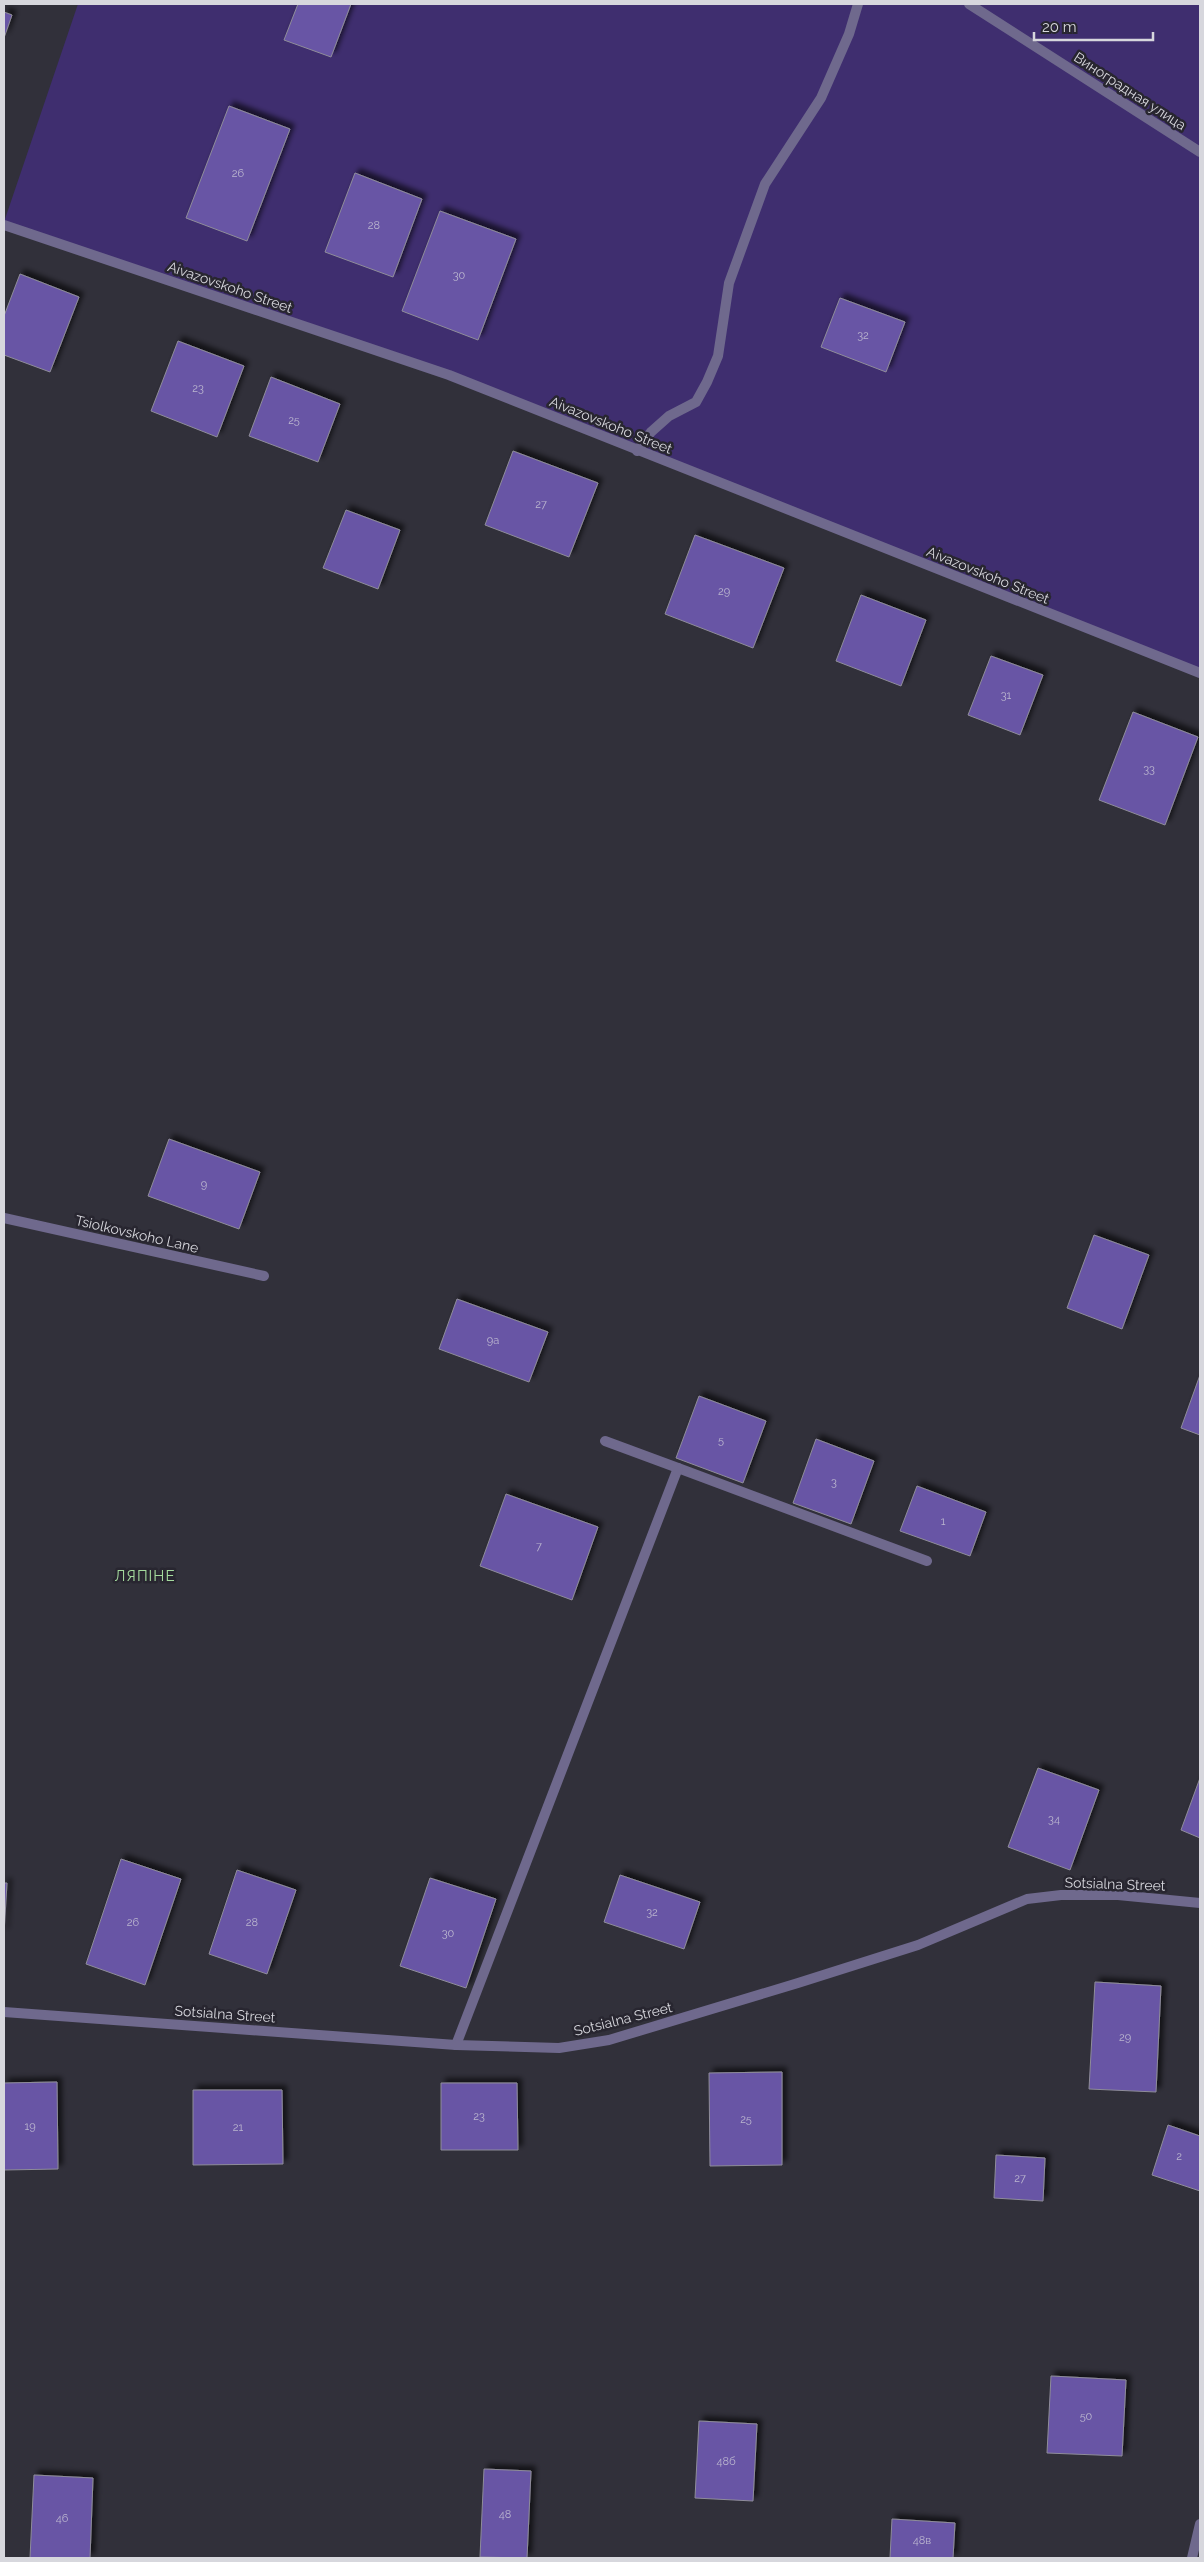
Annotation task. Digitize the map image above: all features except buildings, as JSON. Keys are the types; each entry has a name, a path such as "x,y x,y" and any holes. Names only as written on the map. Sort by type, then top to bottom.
{"street":[{"path":"637,451 651,432 669,416 696,402 707,382 718,356 729,283 766,184 821,98 849,34 858,4"},
{"name":"Виноградная улица","path":"969,4 1200,152"},
{"name":"Aivazovskoho Street","path":"4,225 449,375 1200,673"},
{"name":"Tsiolkovskoho Lane","path":"4,1218 264,1276"},
{"path":"604,1441 927,1561"},
{"path":"456,2045 678,1468"},
{"name":"Sotsialna Street","path":"4,2012 456,2045 559,2048 608,2040 918,1944 1028,1899 1061,1895 1118,1895 1200,1903"},
{"path":"1192,2558 1200,2524"}],"shaded area":[{"path":"78,4 1200,4 1200,673 449,375 4,222"}],"district":[{"name":"ЛЯПІНЕ","path":"145,1576"}]}
